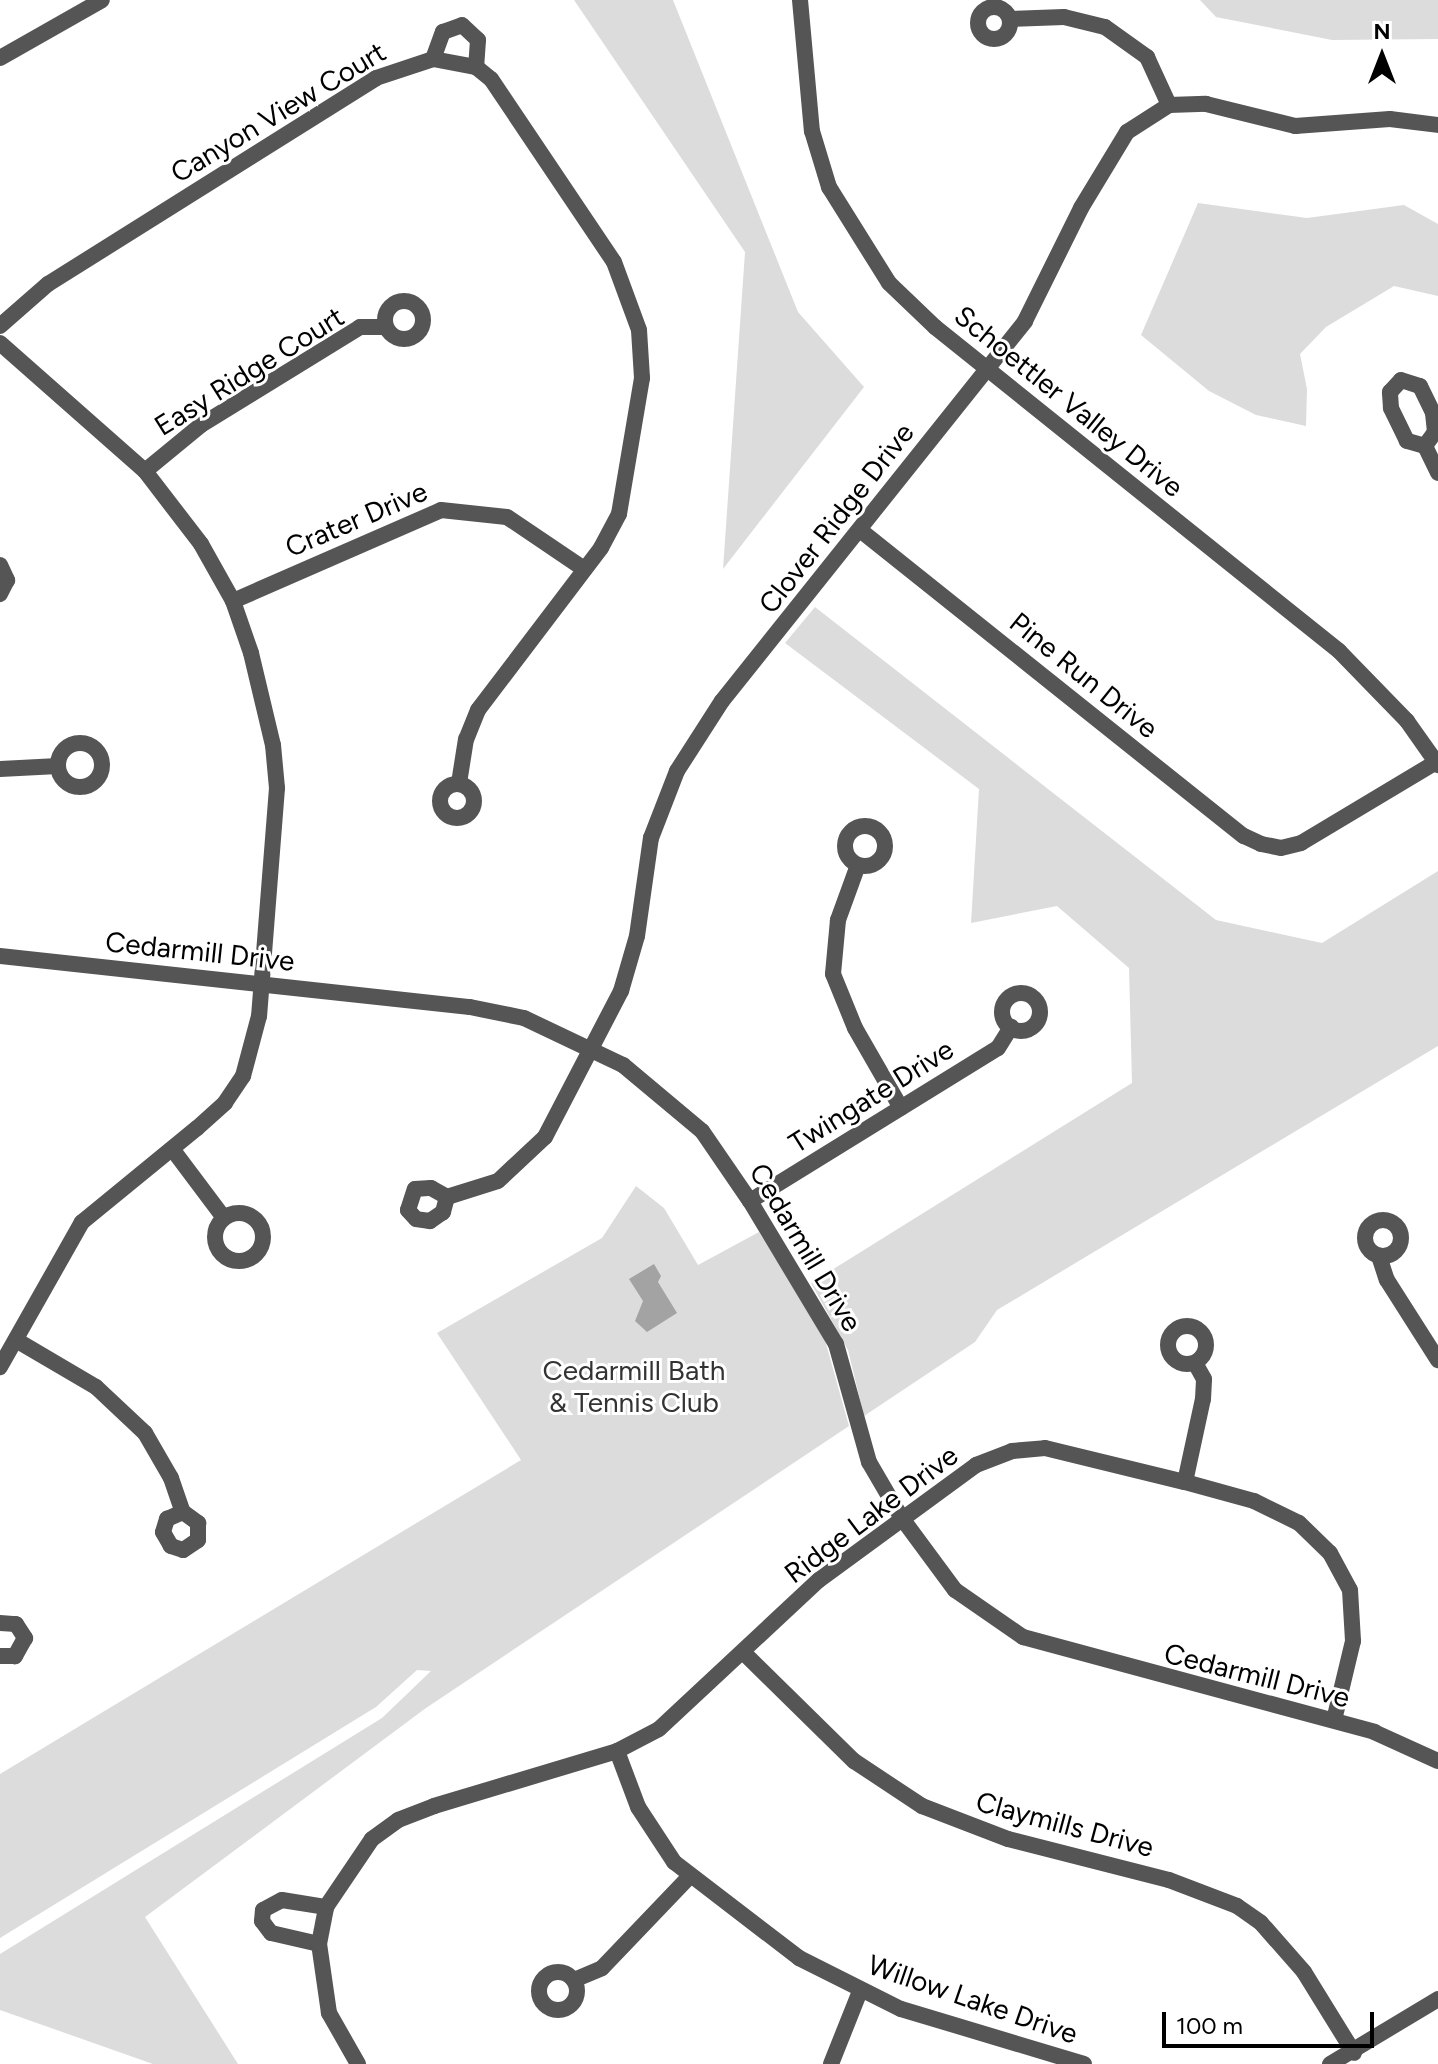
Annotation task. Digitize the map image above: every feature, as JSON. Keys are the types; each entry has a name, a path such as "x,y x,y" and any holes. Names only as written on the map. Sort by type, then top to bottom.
{"street":[{"path":"0,58 102,0"},
{"name":"Schoettler Valley Drive","path":"800,0 812,131 829,187 889,283 987,369 1339,651 1399,711 1437,763"},
{"path":"1010,19 1064,17 1105,27 1147,57 1169,105 1206,104 1295,126 1390,119 1438,125"},
{"path":"433,59 443,32 462,25 478,40 476,67 509,102 614,262 639,330 641,407 619,514 584,569 478,710 466,739 459,783"},
{"name":"Canyon View Court","path":"0,326 48,284 376,78 433,59 476,67"},
{"name":"Clover Ridge Drive","path":"447,1197 498,1181 530,1156 594,1049 630,966 651,838 677,771 722,701 1025,321 1081,208 1127,132 1169,105"},
{"name":"Easy Ridge Court","path":"145,471 201,425 360,327 385,327"},
{"path":"0,343 145,471 201,544 233,601 263,701 277,788 254,1047 243,1076 225,1103 173,1150 82,1222 0,1367"},
{"path":"1425,446 1438,473"},
{"name":"Crater Drive","path":"233,601 441,510 507,517 584,569"},
{"name":"Pine Run Drive","path":"860,530 1244,836 1281,848 1318,835 1437,763"},
{"path":"0,565 7,580 0,594"},
{"path":"0,769 58,766"},
{"path":"858,865 838,920 833,974 855,1028 901,1108"},
{"name":"Cedarmill Drive","path":"0,956 470,1007 524,1018 623,1065 680,1109 702,1131 750,1201 836,1344 859,1439 901,1517 955,1590 1023,1637 1072,1655 1334,1720 1408,1744 1438,1761"},
{"name":"Twingate Drive","path":"750,1201 998,1048 1011,1027"},
{"path":"173,1150 224,1218"},
{"path":"1379,1256 1387,1280 1438,1360"},
{"path":"16,1340 96,1387 123,1409 158,1453 183,1512"},
{"path":"1185,1482 1203,1399 1204,1379 1195,1363"},
{"name":"Ridge Lake Drive","path":"358,2064 329,2013 320,1937 326,1907 372,1839 398,1820 617,1751 681,1714 819,1580 976,1465 1012,1451 1045,1448 1185,1482 1278,1510 1317,1539 1343,1572 1355,1622 1334,1720"},
{"path":"0,1623 16,1624 25,1638 19,1653 0,1656"},
{"name":"Claymills Drive","path":"745,1654 854,1761 922,1806 995,1835 1169,1880 1237,1906 1261,1923 1304,1972 1354,2053"},
{"name":"Willow Lake Drive","path":"617,1751 654,1836 690,1876 799,1958 860,1991 929,2018 1084,2064"},
{"path":"574,1980 602,1968 690,1876"},
{"path":"320,1937 271,1933 262,1921 263,1910 282,1900 326,1907"},
{"path":"831,2064 860,1991"},
{"path":"1330,2064 1354,2053 1438,1999"}],"green space":[{"path":"574,0 673,0 798,312 864,387 723,569 745,252"},
{"path":"1200,0 1438,0 1438,39 1332,40 1216,17"},
{"path":"1198,203 1307,218 1404,205 1438,224 1438,296 1394,286 1326,327 1300,354 1307,389 1306,426 1256,415 1209,391 1141,335"},
{"path":"815,607 1216,920 1322,943 1438,871 1438,1046 997,1310 975,1342 864,1416 848,1350 811,1283 1132,1083 1129,968 1057,906 971,923 979,789 785,643"},
{"name":"Cedarmill Bath & Tennis Club","path":"636,1186 664,1208 698,1265 759,1232 825,1340 849,1426 426,1708 145,1917 238,2064 153,2064 0,2010 0,1954 382,1718 431,1671 417,1670 376,1707 0,1938 0,1774 521,1460 437,1333 602,1238"}],"shaded area":[{"path":"654,1264 661,1276 658,1282 677,1313 647,1332 635,1321 643,1301 629,1279"}]}
